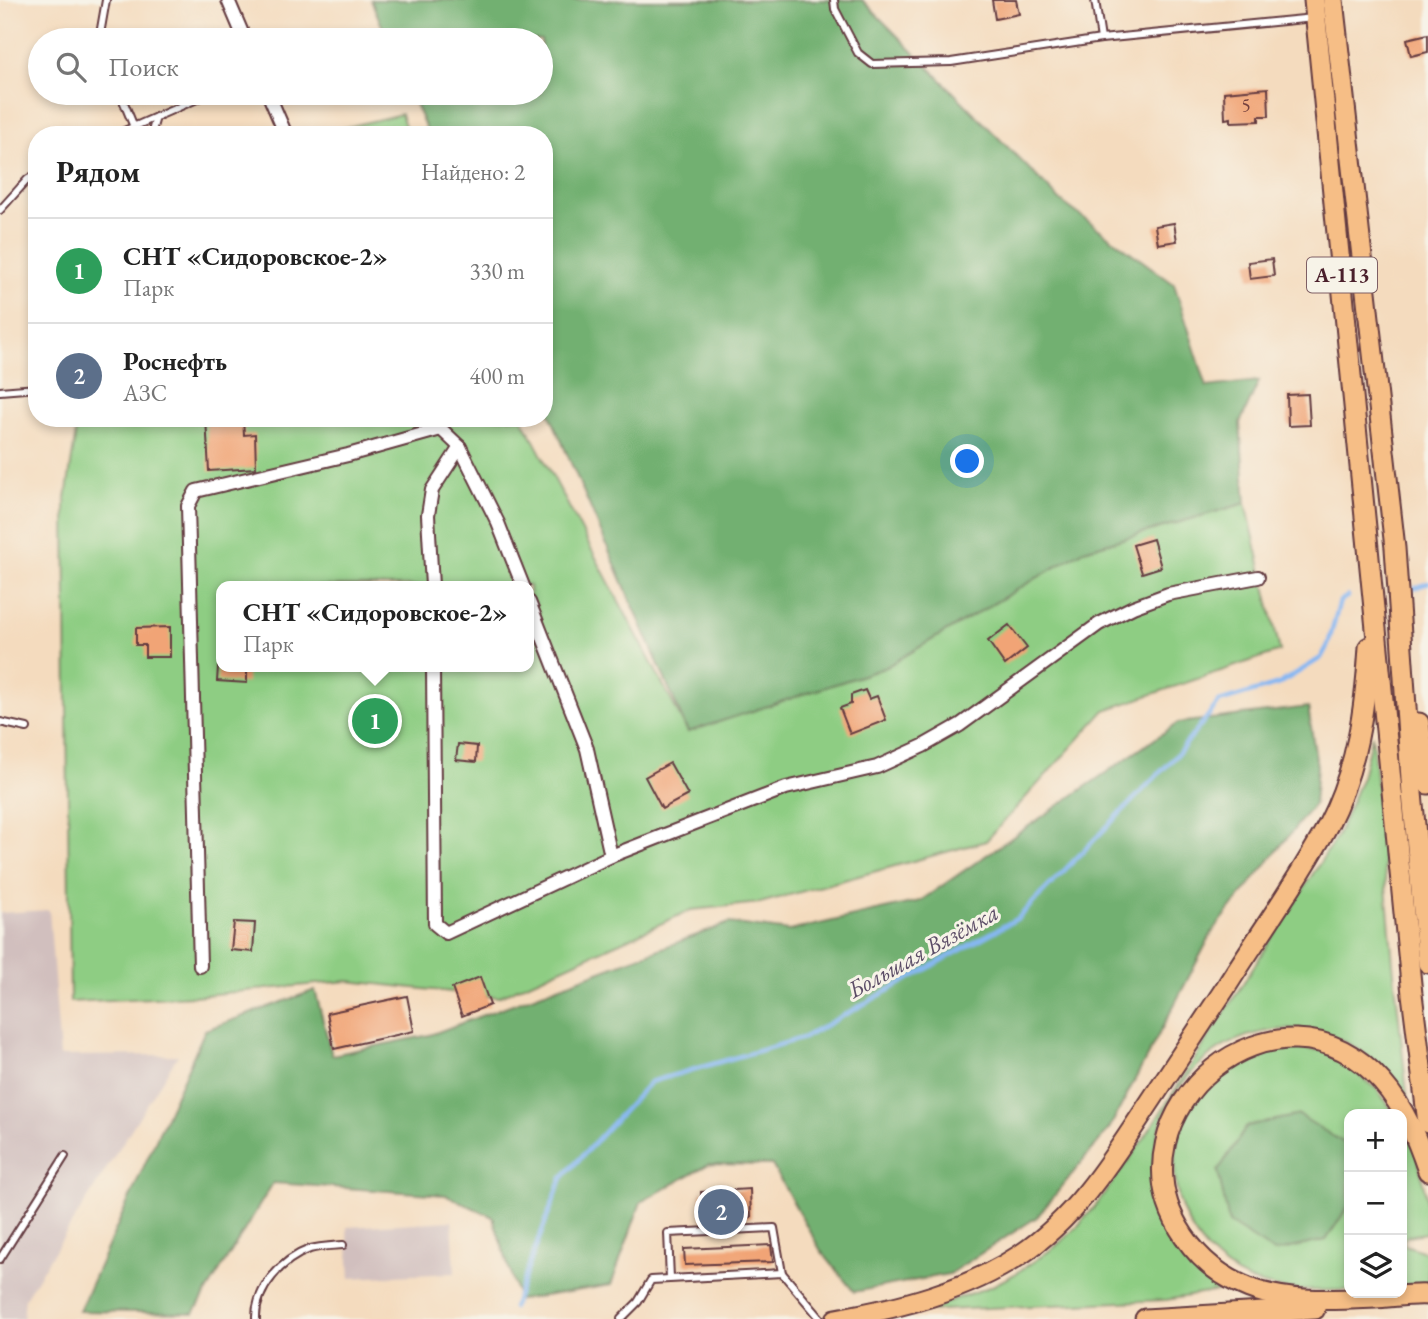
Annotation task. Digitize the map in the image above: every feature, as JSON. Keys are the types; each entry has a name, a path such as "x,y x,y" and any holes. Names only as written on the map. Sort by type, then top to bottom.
{"highway":[{"name":"А-113","path":"1333,0 1401,619 1412,793 1428,963"},
{"name":"А-113","path":"1315,9 1412,994 1428,1123"},
{"path":"836,1319 873,1313 931,1296 997,1269 1027,1250 1055,1226 1086,1194 1114,1157 1297,878 1335,812 1350,771 1363,714 1372,583"},
{"path":"1401,619 1428,784"},
{"path":"1428,1171 1411,1124 1375,1074 1354,1057 1334,1046 1308,1039 1291,1038 1260,1043 1240,1050 1216,1065 1201,1079 1186,1097 1173,1123 1165,1147 1163,1174 1171,1210 1186,1240 1209,1266 1241,1284 1273,1295 1308,1299 1428,1295"},
{"path":"1146,1319 1428,1303"}],"street":[{"path":"228,0 240,28"},
{"path":"273,105 282,126"},
{"path":"200,966 188,506 196,491 348,455 431,427"},
{"path":"443,427 460,447 498,523 521,581"},
{"path":"432,581 428,515 432,490 460,447"},
{"path":"433,672 435,924 446,933 611,856 786,788 877,767 923,746 960,724 1099,624 1122,612 1168,594 1258,577"},
{"path":"534,615 587,749 611,856"}],"lane":[{"path":"101,28 106,0"},
{"path":"834,0 835,9 859,53 872,64 951,62 1315,9"},
{"path":"1095,0 1101,39"},
{"path":"125,105 134,126"},
{"path":"136,126 184,105"},
{"path":"154,126 156,117"},
{"path":"0,210 28,179"},
{"path":"0,391 28,389"},
{"path":"0,722 27,728"},
{"path":"0,1259 65,1156"},
{"path":"670,1278 668,1233 774,1228 782,1273 821,1319"},
{"path":"256,1319 257,1302 261,1294 291,1258 313,1248 343,1245"},
{"path":"621,1319 638,1302 651,1280 782,1273"}],"shaded area":[{"path":"49,910 60,1056 178,1055 25,1298 23,1319 0,1319 0,913"},
{"path":"452,1221 455,1273 350,1278 347,1227"}],"green space":[{"path":"371,0 862,0 1062,202 1174,284 1207,387 1259,381 1240,423 1246,503 1084,550 884,668 688,732 553,422 553,126 425,126 415,105 553,105 553,28 383,28"},
{"path":"401,114 405,126 352,126"},
{"path":"77,427 527,427 688,732 884,668 1084,550 1246,503 1280,651 1105,710 986,841 760,903 691,910 498,997 348,981 194,996 70,1002 65,505"},
{"path":"1308,707 1317,766 1314,804 1213,931 1109,1129 1037,1217 949,1274 854,1292 821,1251 772,1165 709,1164 641,1202 611,1285 519,1300 493,1217 446,1195 273,1183 194,1313 79,1311 205,1030 315,990 332,1055 430,1035 729,923 789,931 920,901 1178,723"},
{"path":"1372,735 1408,1103 1377,1064 1348,1043 1337,1039 1308,1031 1269,1031 1235,1041 1205,1060 1181,1086 1164,1117 1155,1151 1154,1187 1164,1224 1181,1253 1196,1271 1224,1290 1166,1300 922,1311 992,1286 1015,1274 1055,1247 1098,1203 1145,1137 1337,836 1362,777"},
{"path":"1278,1046 1327,1051 1376,1088 1391,1109 1344,1109 1344,1290 1285,1289 1249,1280 1208,1251 1193,1231 1182,1209 1176,1186 1175,1162 1178,1137 1187,1114 1194,1099 1210,1081 1222,1070 1247,1056"},
{"path":"1299,1115 1344,1143 1344,1213 1326,1240 1274,1252 1229,1223 1218,1171 1247,1126"},
{"path":"1407,1136 1416,1150 1426,1196 1427,1233 1407,1236"},
{"path":"1407,1246 1428,1253 1428,1285 1407,1287"}],"building":[{"path":"992,0 1016,0 1019,14 995,19"},
{"path":"1428,34 1428,52 1411,56 1407,39"},
{"path":"1268,88 1269,116 1259,116 1259,121 1231,122 1231,118 1225,119 1224,92"},
{"path":"1174,223 1177,241 1158,244 1155,226"},
{"path":"1272,259 1274,276 1250,279 1248,262"},
{"path":"1308,394 1310,425 1288,426 1287,395"},
{"path":"207,427 244,427 244,435 255,434 256,468 209,471"},
{"path":"1153,539 1161,567 1142,573 1133,545"},
{"path":"1009,625 1027,648 1005,665 988,641"},
{"path":"170,627 170,657 145,657 145,645 136,645 136,628"},
{"path":"218,672 247,672 247,683 217,681"},
{"path":"865,690 869,699 877,696 886,720 850,734 840,708 851,704 851,695"},
{"path":"458,744 477,746 476,762 456,760"},
{"path":"670,763 688,795 662,809 645,777"},
{"path":"234,922 255,923 253,952 231,950"},
{"path":"480,977 490,1005 462,1016 452,988"},
{"path":"407,996 414,1031 334,1049 327,1013"},
{"path":"750,1189 751,1217 702,1220 701,1192"},
{"path":"771,1245 773,1262 685,1265 684,1249"}],"waterway":[{"name":"Большая Вязёмка","path":"1413,589 1428,583"},
{"name":"Большая Вязёмка","path":"513,1308 562,1178 650,1082 803,1038 1018,918 1176,756 1219,702 1279,684 1321,658 1328,645 1340,601 1348,596"}],"place":[{"name":"СНТ «Сидоровское-2»","path":"375,721"},
{"name":"Роснефть","path":"721,1212"}]}
